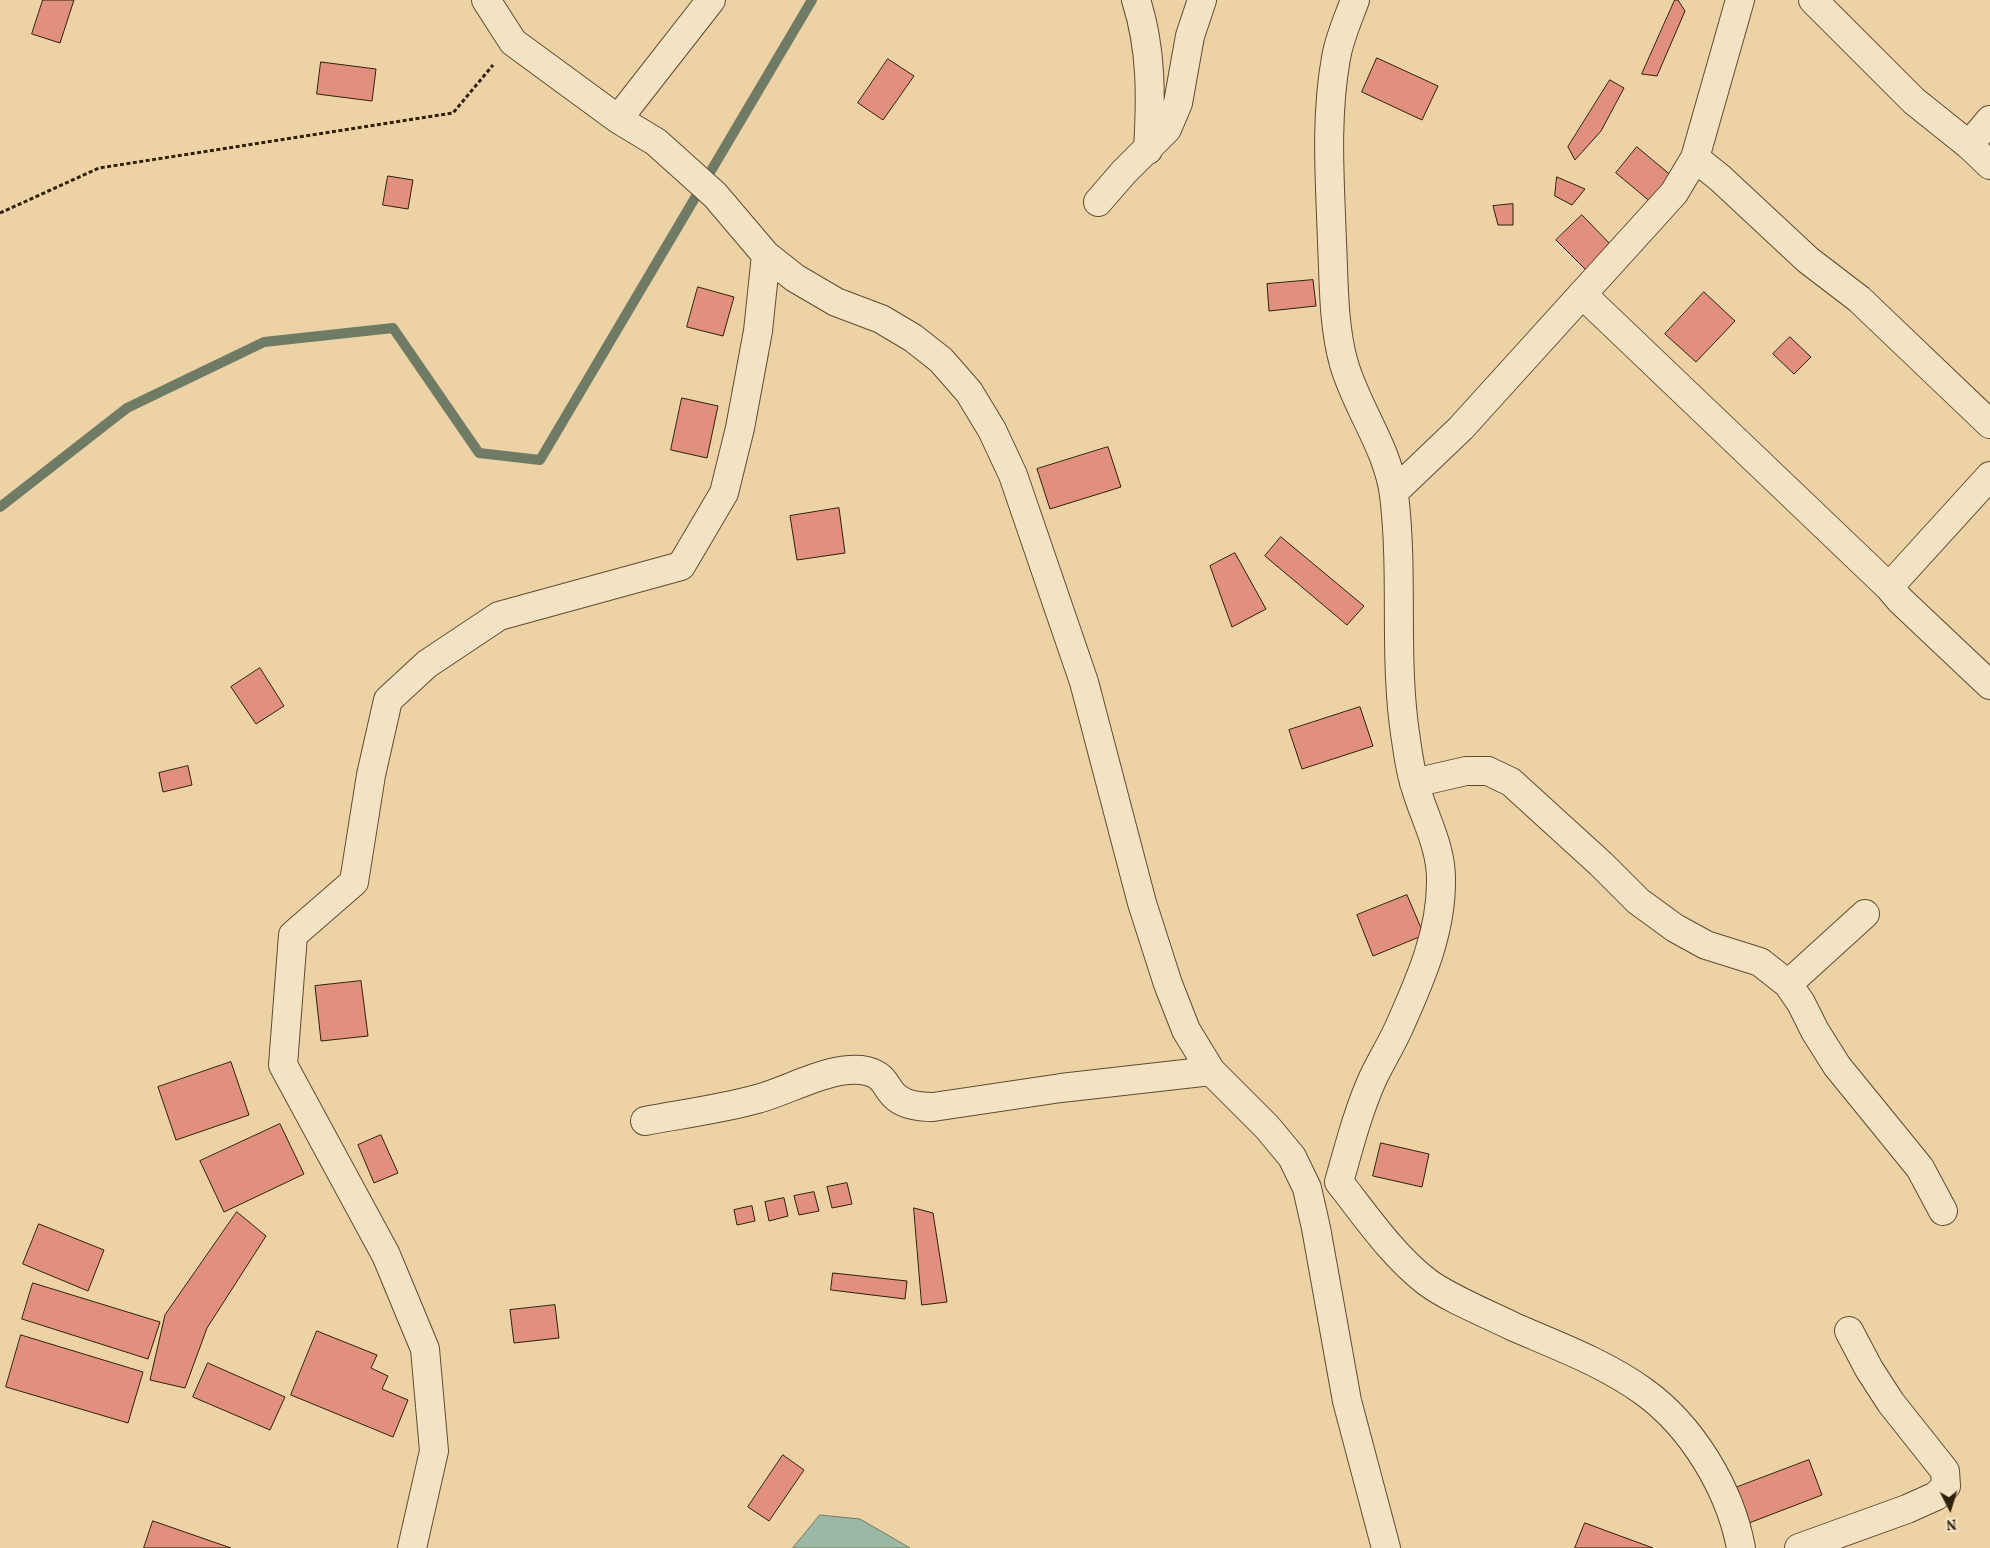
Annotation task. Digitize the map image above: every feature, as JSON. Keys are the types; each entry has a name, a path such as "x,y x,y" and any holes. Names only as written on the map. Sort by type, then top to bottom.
{"street":[{"path":"486,0 513,42 618,118 656,142 715,195 766,255 795,278 836,302 881,319 913,338 941,360 969,392 992,430 1013,475 1084,682 1142,902 1168,984 1186,1030 1211,1071 1292,1157 1307,1188 1347,1402 1386,1548"},
{"path":"618,118 711,0"},
{"path":"1136,0 1143,23 1149,65 1148,150"},
{"path":"1098,202 1124,172 1167,130 1178,103 1190,36 1202,0"},
{"path":"1339,1182 1359,1111 1374,1074 1401,1024 1428,957 1439,917 1442,880 1438,846 1414,783 1405,739 1400,682 1398,538 1394,492 1387,464 1349,382 1338,343 1334,298 1328,151 1330,108 1336,56 1355,0"},
{"path":"1394,492 1461,428 1674,193 1695,158 1740,0"},
{"path":"1813,0 1914,101 1970,145 1990,165"},
{"path":"1970,145 1990,120"},
{"path":"1695,158 1720,178 1808,260 1859,299 1990,424"},
{"path":"412,1548 434,1451 425,1349 386,1255 283,1065 293,934 354,882 372,775 388,700 427,664 499,616 681,566 724,493 740,428 758,331 766,255"},
{"path":"1582,294 1990,685"},
{"path":"1889,587 1990,476"},
{"path":"1414,783 1466,771 1488,771 1512,782 1652,912 1675,928 1706,945 1760,962 1788,984 1837,1066 1920,1168 1943,1211"},
{"path":"1788,984 1864,914"},
{"path":"645,1121 758,1099 819,1077 846,1070 868,1071 885,1080 896,1098 915,1107 933,1108 1061,1088 1211,1071"},
{"path":"1307,1188 1339,1182"},
{"path":"1339,1182 1396,1254 1427,1282 1471,1307 1600,1365 1644,1392 1688,1432 1716,1477 1736,1524 1741,1548"},
{"path":"1799,1548 1907,1509 1936,1496 1946,1486 1945,1471 1869,1369 1848,1331"}],"path":[{"path":"0,213 99,168 453,113 513,42"}],"shaded area":[{"path":"820,1515 860,1519 910,1548 793,1548"}],"building":[{"path":"43,0 74,0 60,43 32,34"},
{"path":"1675,0 1678,0 1685,11 1657,76 1642,74"},
{"path":"1377,58 1438,86 1422,120 1362,92"},
{"path":"888,59 914,76 883,120 858,103"},
{"path":"321,62 376,69 372,101 317,94"},
{"path":"1610,80 1624,88 1601,131 1575,160 1568,147"},
{"path":"1637,147 1673,177 1652,203 1616,173"},
{"path":"388,176 413,180 408,209 383,205"},
{"path":"1557,177 1585,189 1572,205 1555,196"},
{"path":"1513,204 1513,225 1498,225 1493,206"},
{"path":"1582,215 1612,246 1587,271 1556,240"},
{"path":"1313,280 1316,306 1269,311 1267,284"},
{"path":"698,287 734,297 723,336 687,327"},
{"path":"1704,292 1735,321 1696,362 1665,334"},
{"path":"1790,337 1811,357 1794,374 1773,354"},
{"path":"682,398 718,406 707,458 671,450"},
{"path":"1108,447 1121,487 1050,509 1037,469"},
{"path":"839,508 845,553 797,560 790,516"},
{"path":"1281,537 1364,606 1347,625 1265,556"},
{"path":"1235,553 1266,609 1232,627 1210,566"},
{"path":"260,668 284,706 256,724 231,687"},
{"path":"1360,707 1373,746 1302,769 1289,730"},
{"path":"188,766 192,785 163,792 159,773"},
{"path":"1407,895 1424,935 1373,956 1357,915"},
{"path":"361,981 368,1036 321,1041 315,986"},
{"path":"231,1062 249,1115 176,1140 158,1087"},
{"path":"280,1124 304,1174 224,1212 200,1161"},
{"path":"381,1135 398,1173 374,1183 358,1145"},
{"path":"1381,1143 1429,1154 1422,1187 1373,1176"},
{"path":"847,1183 852,1204 832,1208 827,1187"},
{"path":"814,1192 819,1211 799,1215 794,1196"},
{"path":"784,1198 788,1216 769,1221 765,1202"},
{"path":"752,1206 755,1221 737,1225 734,1210"},
{"path":"914,1208 933,1213 947,1302 922,1305"},
{"path":"237,1212 266,1236 207,1328 185,1388 150,1380 165,1315"},
{"path":"39,1224 104,1250 88,1291 23,1264"},
{"path":"833,1273 907,1281 905,1299 831,1290"},
{"path":"33,1283 160,1322 148,1359 22,1319"},
{"path":"555,1305 559,1338 514,1343 510,1310"},
{"path":"317,1331 377,1355 371,1368 388,1376 382,1389 408,1400 393,1437 291,1395"},
{"path":"21,1335 143,1372 128,1423 6,1387"},
{"path":"208,1363 285,1397 270,1430 193,1397"},
{"path":"783,1455 804,1470 769,1521 748,1507"},
{"path":"1809,1460 1822,1495 1749,1523 1735,1488"},
{"path":"153,1521 231,1548 144,1548"},
{"path":"1585,1523 1653,1548 1575,1548"}],"waterway":[{"path":"0,507 127,408 264,342 393,328 479,453 540,460 812,0"}]}
